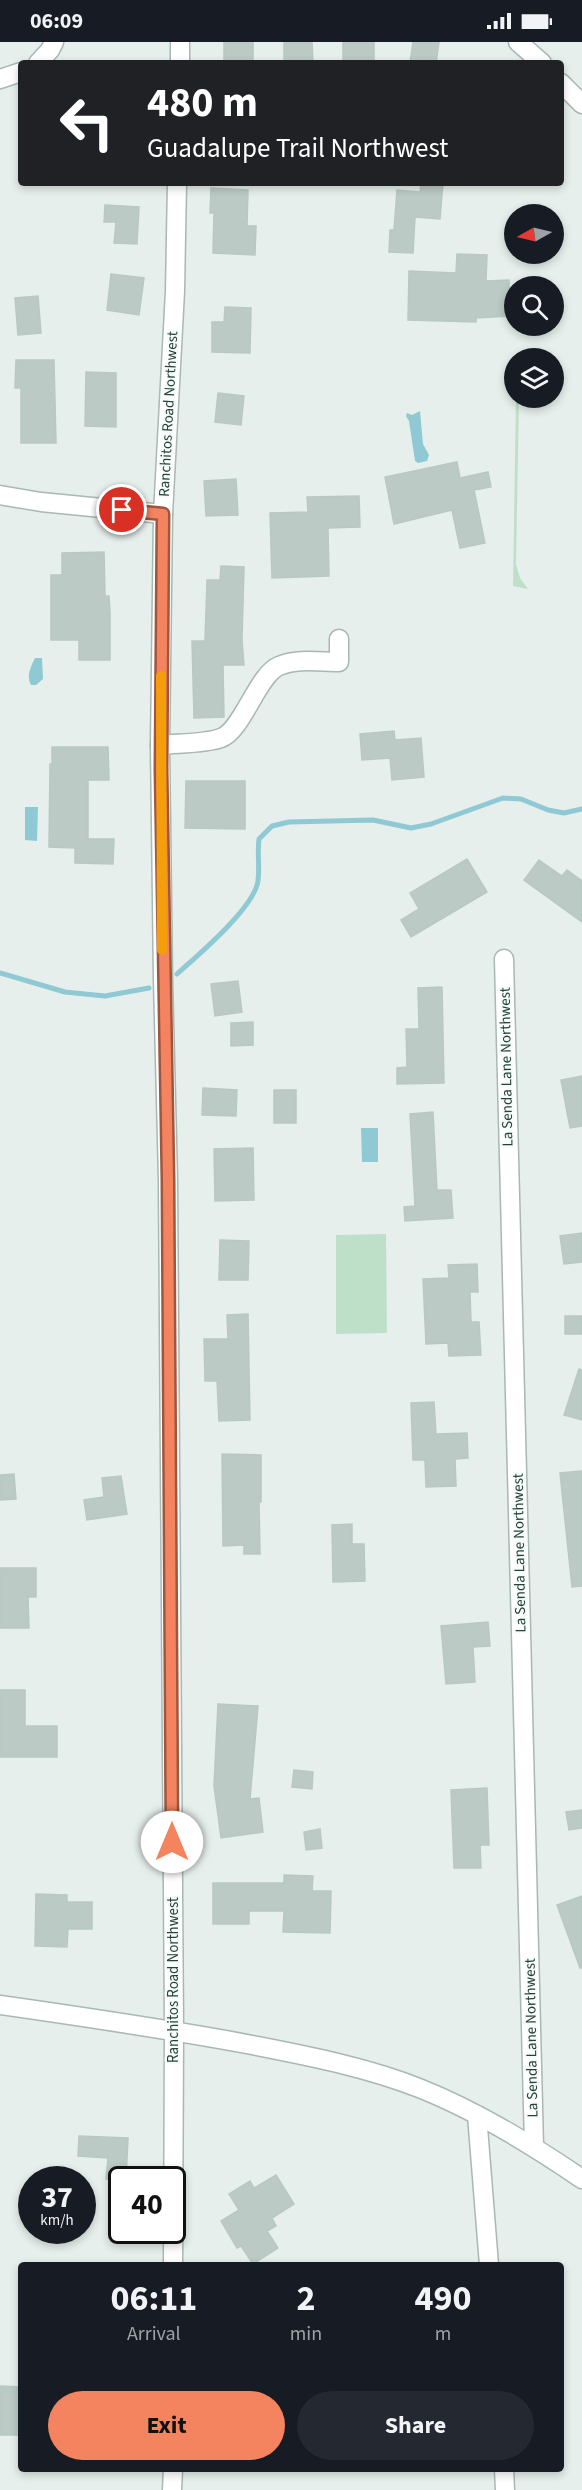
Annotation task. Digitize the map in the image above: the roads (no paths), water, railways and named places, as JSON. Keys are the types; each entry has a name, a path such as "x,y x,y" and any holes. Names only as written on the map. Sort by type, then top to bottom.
{"street":[{"path":"41,60 54,42"},
{"path":"180,42 180,60"},
{"path":"518,42 539,60"},
{"path":"0,79 18,73"},
{"path":"564,86 582,104"},
{"name":"Ranchitos Road Northwest","path":"173,2262 174,2031 168,1180 160,745 163,514 175,291 177,186"},
{"path":"0,495 41,502 163,514"},
{"path":"160,745 223,738 236,726 256,692 276,667 293,662 339,662 339,639"},
{"name":"La Senda Lane Northwest","path":"504,959 534,2146"},
{"path":"0,2005 174,2031 318,2058 418,2088 477,2115 534,2146 582,2179"},
{"path":"477,2115 489,2262"},
{"path":"172,2472 172,2490"},
{"path":"504,2472 505,2490"}],"water":[{"path":"420,411 423,444 429,455 427,461 418,463 415,461 409,421 406,416 407,413 412,415"},
{"path":"35,658 42,658 43,679 36,685 31,685 29,675"},
{"path":"25,807 38,807 37,841 25,840"},
{"path":"361,1128 378,1128 378,1162 362,1162"}],"waterway":[{"path":"177,974 224,931 254,892 258,881 259,839 272,826 289,822 373,820 411,828 431,824 503,798 521,799 548,810 564,813 582,809"},
{"path":"0,973 65,992 105,996 149,988"}]}
